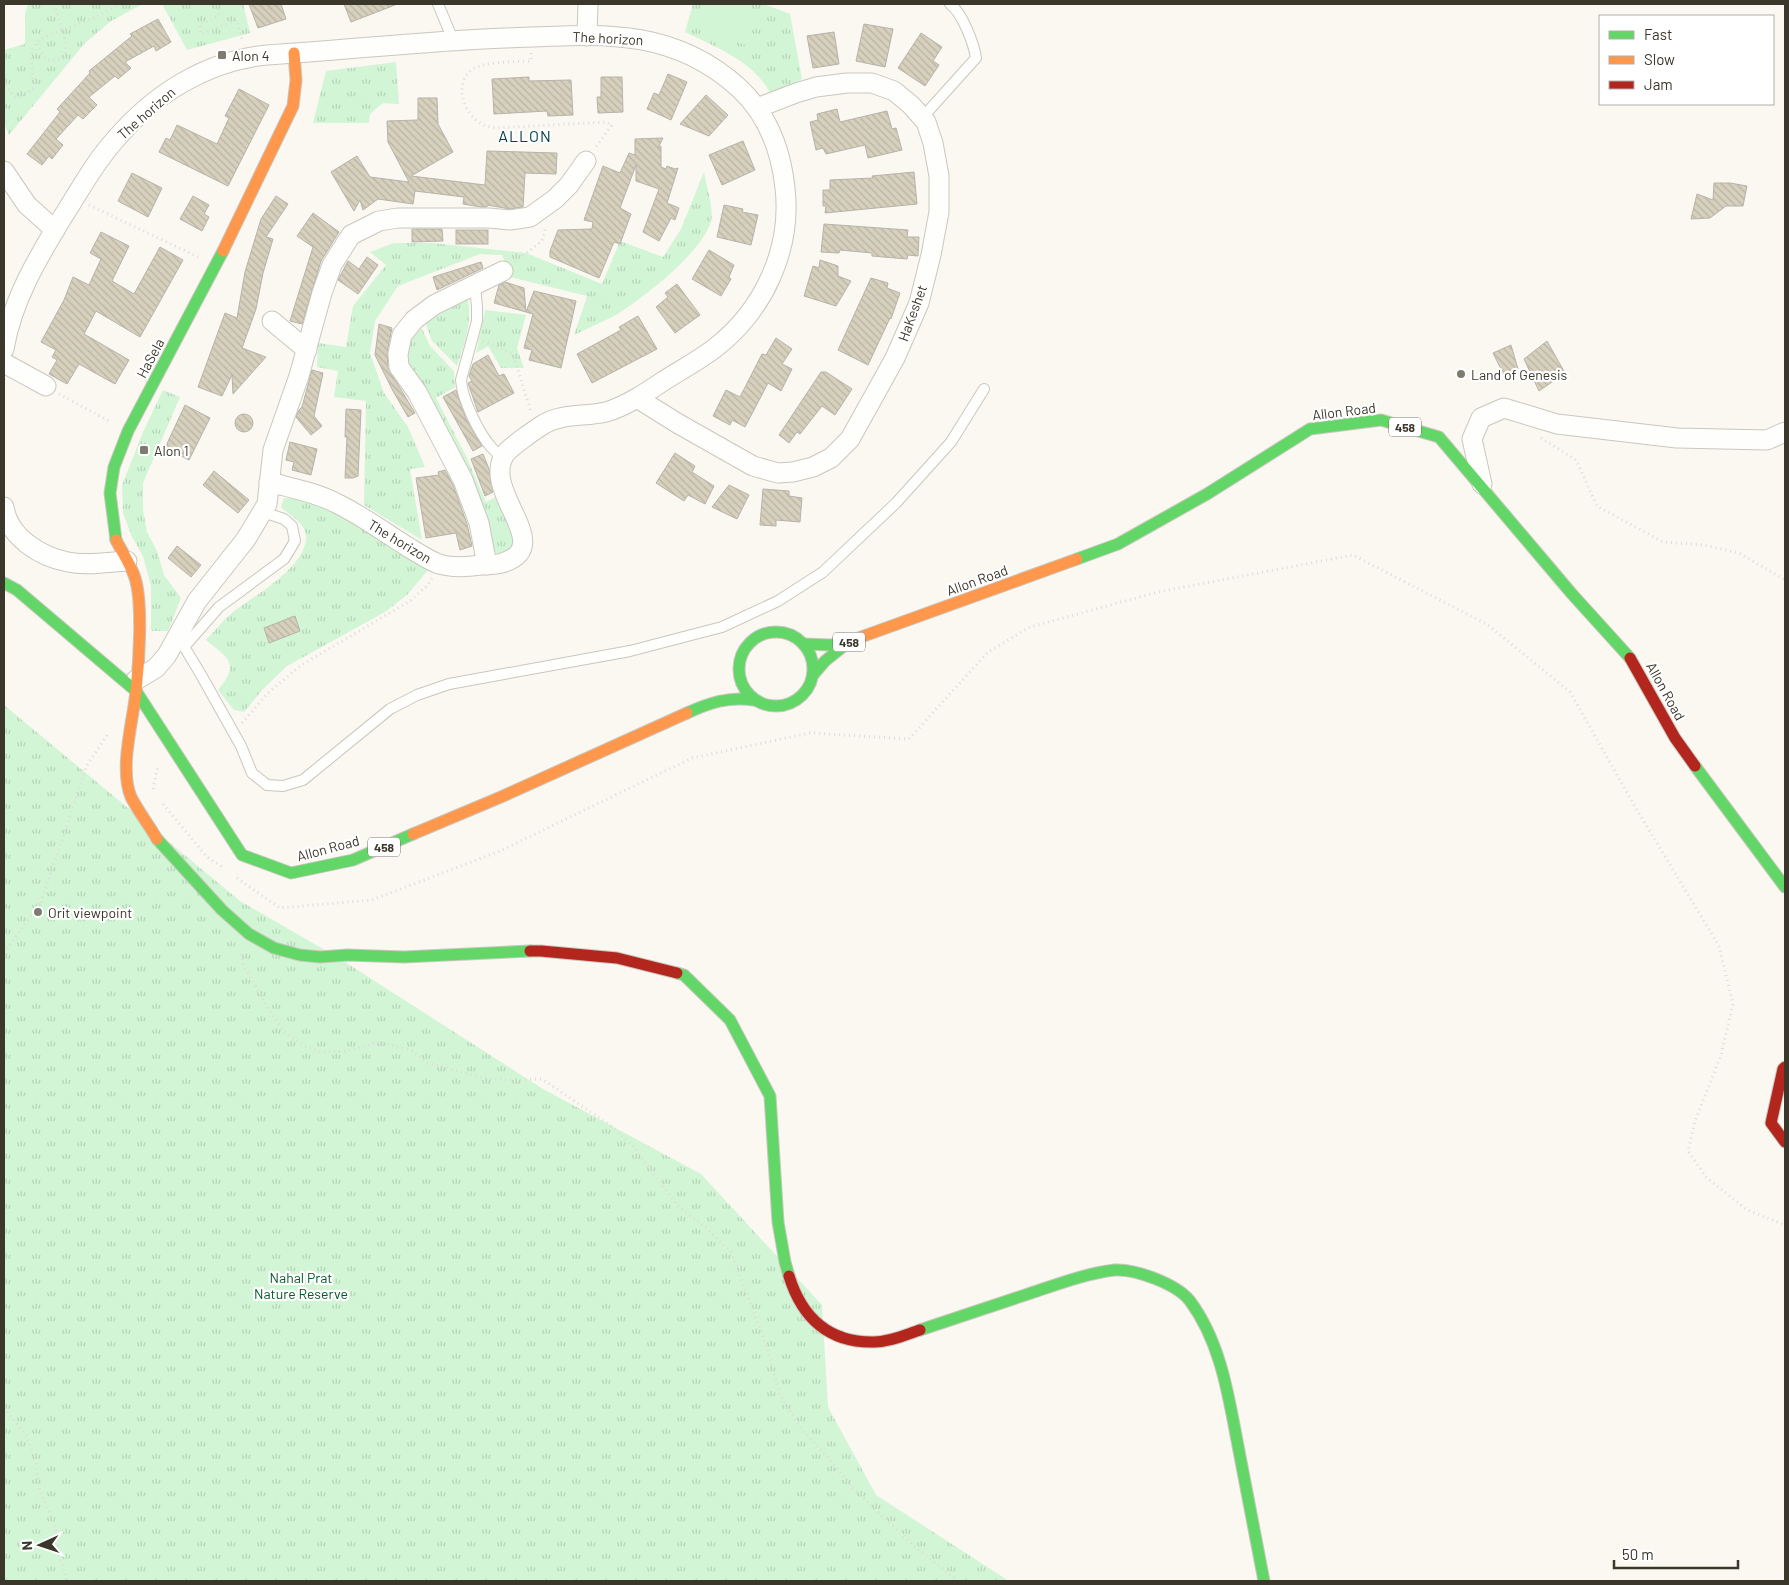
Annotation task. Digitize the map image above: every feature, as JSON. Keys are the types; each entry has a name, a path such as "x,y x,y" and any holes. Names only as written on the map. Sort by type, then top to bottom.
{"main road":[{"name":"HaSela","path":"294,53 297,80 293,106 216,265 128,431 114,466 110,493 115,538 135,578 138,598 136,685 126,772 131,796 160,844 222,910 249,934 274,948 300,955 404,957 541,951 617,958 684,975 730,1020 770,1096 778,1222 785,1262 794,1291 801,1305 816,1323 836,1336 855,1341 876,1342 896,1338 1092,1274 1117,1270 1140,1273 1164,1280 1189,1300 1204,1323 1218,1357 1228,1395 1264,1581"},
{"name":"Allon Road","path":"804,644 831,645 850,641 1118,544 1207,494 1310,429 1381,420 1440,437 1572,594 1629,656 1674,738 1785,887"},
{"name":"Allon Road","path":"4,583 17,590 136,685 242,855 291,873 353,860 501,797 700,707 728,698 738,697 754,700"},
{"path":"730,678 739,663 745,647 765,632 782,632 798,638 804,644 812,659 813,675 806,691 801,697 786,705 770,706 754,700 743,687 740,679 739,663"},
{"name":"Allon Road","path":"813,675 825,661 850,641"},
{"name":"Allon Road","path":"700,707 719,688"},
{"path":"1785,1067 1771,1123 1785,1142"}],"street":[{"path":"587,36 588,4"},
{"name":"The horizon","path":"4,349 7,330 15,304 26,280 54,230 114,140 136,117 171,89 204,71 246,57 453,40 587,36 624,37 670,46 690,54 727,77 757,108 770,131 778,151 784,175 786,197 784,240 774,272 755,305 728,336 698,359 637,398 608,411 591,415 557,418 537,429 506,452 499,469 500,483 521,529 523,545 516,557 499,564 462,567 440,564 423,556 336,503 300,490 268,482"},
{"name":"HaKeshet","path":"637,398 753,466 767,471 794,472 813,467 831,458 850,439 895,358 921,293 931,255 939,212 939,176 935,152 926,122 911,105 894,91 872,83 847,83 816,87 757,108"},
{"path":"136,685 156,668 181,641 197,601 246,539 267,504 273,450 307,350 322,293 332,265 351,235 379,221 398,218 510,220 530,217 539,212 569,186 586,161"},
{"path":"4,171 27,205 54,230"},
{"path":"487,565 479,523 463,480 417,392 399,367 398,354 402,335 414,320 434,306 503,272"},
{"path":"272,322 307,350"},
{"path":"4,363 46,386"},
{"path":"1482,488 1472,438 1481,418 1504,408 1557,424 1677,438 1767,440 1785,432"},
{"path":"4,507 11,526 10,532 35,550 69,562 126,561"}],"lane":[{"path":"438,4 453,40"},
{"path":"922,118 976,58 965,26 950,4"},
{"path":"475,285 478,307 477,321 461,380 462,388 475,420 491,448 503,459"},
{"path":"263,512 284,519 292,526 294,541 284,560 219,606 181,641 234,733 252,773 267,785 283,786 303,780 390,709 417,695 449,684 630,651 722,627 778,601 823,572 896,503 951,442 984,389"}],"path":[{"path":"36,43 43,56 51,61 60,60 65,53 66,42 54,4"},
{"path":"4,80 9,91 15,97 21,97 28,93 34,87 31,58 32,50 36,43 44,37 94,18 120,4"},
{"path":"218,4 220,16 199,25 201,34 237,20 246,57"},
{"path":"531,37 531,61 483,65 469,73 462,87 462,99 466,109 480,123 497,128 606,122 612,125 586,161"},
{"path":"75,198 216,265"},
{"path":"503,272 542,241 546,232 546,222 539,212"},
{"path":"473,338 513,354 537,429"},
{"path":"46,386 128,431"},
{"path":"1539,437 1576,460 1598,506 1663,542 1704,545 1738,552 1785,580"},
{"path":"158,798 207,857 280,908 372,900 500,851 692,758 810,732 908,739 988,652 1030,627 1158,592 1353,555 1488,625 1570,692 1637,810 1719,946 1733,1004 1721,1055 1695,1121 1688,1151 1706,1177 1747,1210 1785,1225"},
{"path":"234,733 268,693 300,666 410,601 428,585 440,564"},
{"path":"38,912 86,767 111,729"},
{"path":"152,791 159,764"},
{"path":"4,953 42,900"},
{"path":"238,924 238,938 243,964 283,1031 305,1046 320,1052 329,1052 346,1051 377,1042 411,1050 427,1063 484,1078 509,1080 542,1079 610,1125 633,1146 678,1206 706,1228 731,1252 767,1347 780,1395 803,1431 860,1495 914,1546 958,1581"},
{"path":"4,1408 27,1436 36,1464 40,1490 54,1527 60,1559 67,1581"}],"green space":[{"path":"28,4 143,4 111,21 85,43 9,135 4,123 4,50 25,44 25,13"},
{"path":"162,4 243,4 250,33 187,50"},
{"path":"693,4 764,4 790,14 802,79 772,96 765,84 746,65 723,50 685,32"},
{"path":"709,4 730,4 756,13 745,45 701,29"},
{"path":"396,62 399,104 383,103 370,114 369,123 313,123 326,71"},
{"path":"704,172 712,216 706,233 697,246 671,273 628,307 611,318 574,335 587,296 510,277 502,255 480,254 398,286 375,321 370,353 384,393 408,427 425,467 410,469 422,540 364,505 366,401 334,397 338,371 317,367 318,343 346,347 353,306 386,265 370,252 394,243 432,243 526,253 602,284 620,241 663,257 681,229"},
{"path":"468,299 468,325 457,366 432,341 425,322"},
{"path":"485,310 526,315 517,348 524,368 501,368 488,346 476,353"},
{"path":"421,327 430,346 454,371 455,387 436,398 466,456 486,502 498,496 510,523 513,537 511,551 504,555 493,552 413,383 405,350 411,336"},
{"path":"163,390 180,397 143,483 143,510 147,532 157,551 164,575 181,598 168,631 151,631 151,586 143,556 132,537 123,513 122,485 143,432"},
{"path":"284,498 318,505 338,514 378,537 428,570 407,595 385,612 287,666 263,689 244,712 234,710 218,690 229,673 229,662 221,652 206,640 229,615 266,589 298,559 304,547 305,531 300,523 281,507"},
{"name":"Nahal Prat Nature Reserve","path":"4,705 240,901 342,960 543,1089 701,1174 822,1305 828,1407 876,1495 1009,1581 4,1581"}],"building":[{"path":"249,4 281,4 286,19 258,28"},
{"path":"344,4 395,4 395,5 351,22"},
{"path":"158,19 171,42 156,51 154,46 125,62 131,68 118,79 115,76 89,97 97,105 83,119 78,115 56,139 63,145 52,159 49,156 42,165 27,154 60,112 57,109 90,73 89,71 132,36 130,34"},
{"path":"864,24 893,29 885,67 856,61"},
{"path":"834,32 839,64 813,68 807,36"},
{"path":"921,33 942,47 933,61 939,65 925,86 898,68"},
{"path":"668,74 687,82 671,120 647,109 654,93 659,95"},
{"path":"529,77 529,81 571,80 573,115 548,116 547,111 494,114 492,79"},
{"path":"601,77 622,77 623,112 598,113 597,97 601,97"},
{"path":"239,89 269,105 228,186 159,152 166,138 170,140 177,125 217,144 229,118 225,116"},
{"path":"706,95 728,115 709,136 680,124"},
{"path":"418,98 437,98 438,124 453,152 411,176 485,185 487,151 557,153 556,174 525,173 523,207 510,209 487,205 487,207 481,207 463,204 464,197 415,191 413,204 378,199 363,210 360,200 354,211 331,172 357,156 370,177 409,182 388,142 387,121 418,120"},
{"path":"837,109 840,122 887,111 892,129 896,128 902,150 868,158 865,145 826,154 823,148 816,150 810,122 818,120 817,114"},
{"path":"663,138 658,148 661,146 661,167 666,169 667,166 675,169 678,168 667,203 679,208 675,220 671,218 659,241 643,232 659,189 636,181 636,165 620,208 631,214 620,244 614,242 599,278 550,257 550,251 558,230 592,229 593,222 584,220 603,166 620,173 629,153 635,155 635,139"},
{"path":"743,141 755,170 722,185 709,155"},
{"path":"914,172 917,204 825,213 826,206 823,206 823,190 830,190 830,180 873,178 872,176"},
{"path":"132,173 162,188 148,217 118,201"},
{"path":"1714,183 1747,186 1743,206 1726,206 1710,218 1691,219 1697,194 1713,200"},
{"path":"193,196 209,205 204,214 209,217 202,231 180,219"},
{"path":"276,196 288,204 266,237 273,239 263,273 256,309 242,348 266,357 233,394 232,375 222,396 198,387 225,313 237,318 245,272 261,219"},
{"path":"724,205 743,209 742,212 758,215 751,245 717,237"},
{"path":"313,213 339,232 321,261 302,324 290,321 313,247 297,236"},
{"path":"824,224 908,230 907,237 919,237 918,256 908,255 907,259 872,256 872,253 840,250 839,253 821,252"},
{"path":"412,229 442,229 443,241 412,242"},
{"path":"456,230 488,230 488,244 456,244"},
{"path":"101,232 129,246 112,281 134,294 160,247 183,260 140,337 96,311 84,334 129,360 115,384 79,364 67,384 49,374 57,360 52,357 56,350 41,342 64,300 73,277 89,285 101,259 90,253"},
{"path":"709,250 734,265 729,277 731,279 721,296 692,279"},
{"path":"367,257 378,265 358,294 338,280 348,261 359,269"},
{"path":"820,260 838,266 838,276 851,281 836,306 804,296 813,266 819,268"},
{"path":"481,262 483,268 437,290 433,277"},
{"path":"871,278 888,283 887,288 900,293 891,319 868,365 838,350"},
{"path":"505,282 524,288 526,312 494,303 499,285"},
{"path":"677,284 700,315 675,333 656,307 668,297 665,293"},
{"path":"534,291 576,301 561,368 529,360 532,350 524,348 533,314 526,312"},
{"path":"638,316 657,349 592,383 577,354 621,330 619,327"},
{"path":"379,324 392,328 387,352 388,368 415,413 408,417 375,355"},
{"path":"776,338 792,349 782,364 792,369 781,391 768,383 745,427 732,420 730,425 713,416 726,390 740,397 762,354 766,355"},
{"path":"1547,341 1565,373 1539,391 1524,359"},
{"path":"1511,345 1518,369 1505,377 1493,353"},
{"path":"488,355 499,376 504,374 514,393 478,412 468,383 472,381 469,376 473,364"},
{"path":"312,370 323,373 314,416 322,426 311,435 296,417 302,407"},
{"path":"821,372 826,372 852,389 835,415 822,406 800,434 797,432 789,443 779,435"},
{"path":"456,390 466,419 482,446 473,451 443,397"},
{"path":"185,405 210,418 189,460 165,448"},
{"path":"346,409 361,410 358,476 353,478 345,478"},
{"path":"244,414 250,417 253,423 250,429 244,432 238,429 235,423 238,417"},
{"path":"290,442 317,449 311,475 292,470 294,462 286,460"},
{"path":"675,453 695,466 692,472 714,486 705,504 688,495 684,501 656,483"},
{"path":"483,454 489,469 493,492 485,496 471,459"},
{"path":"445,470 453,485 467,524 472,546 460,550 456,533 426,538 416,478 439,475 438,472"},
{"path":"214,471 249,500 238,513 203,485"},
{"path":"729,485 749,495 737,519 712,507"},
{"path":"763,489 789,491 789,496 802,498 800,522 776,520 776,526 760,525"},
{"path":"177,546 201,565 191,577 168,558"},
{"path":"295,616 300,631 269,643 264,628"}],"traffic: fast":[{"path":"116,540 110,493 114,467 128,431 223,251"},
{"path":"1077,559 1118,544 1207,494 1310,429 1381,420 1439,437 1572,594 1630,658"},
{"path":"4,583 17,590 136,691 242,855 291,873 353,860 413,834"},
{"path":"769,632 783,632 797,638 807,648 813,662 813,669 811,683 797,700 783,706 769,706 755,700 745,690 739,676 739,662 745,648 755,638 769,632"},
{"path":"804,644 831,645 850,641 825,661 813,675"},
{"path":"687,713 719,701 736,699 754,700"},
{"path":"1695,766 1785,887"},
{"path":"157,839 222,910 249,934 274,948 300,955 320,957 347,955 404,957 530,951"},
{"path":"677,973 684,975 730,1020 770,1096 778,1222 789,1276"},
{"path":"920,1330 1073,1279 1115,1270 1145,1275 1176,1289 1190,1301 1201,1318 1210,1335 1223,1373 1264,1581"}],"traffic: slow":[{"path":"223,251 293,106 296,80 294,53"},
{"path":"116,540 135,578 139,602 140,634 138,665 126,773 131,797 157,839"},
{"path":"850,641 1077,559"},
{"path":"413,834 501,797 687,713"}],"traffic: jam":[{"path":"1630,658 1675,738 1695,766"},
{"path":"530,951 617,958 677,973"},
{"path":"1785,1067 1771,1123 1785,1142"},
{"path":"789,1276 801,1304 810,1316 831,1333 858,1341 880,1342 920,1330"}],"place":[{"name":"Alon 4","path":"222,55"},
{"name":"Land of Genesis","path":"1461,374"},
{"name":"Alon 1","path":"144,450"},
{"name":"Orit viewpoint","path":"38,912"}],"district":[{"name":"ALLON","path":"525,135"}]}
